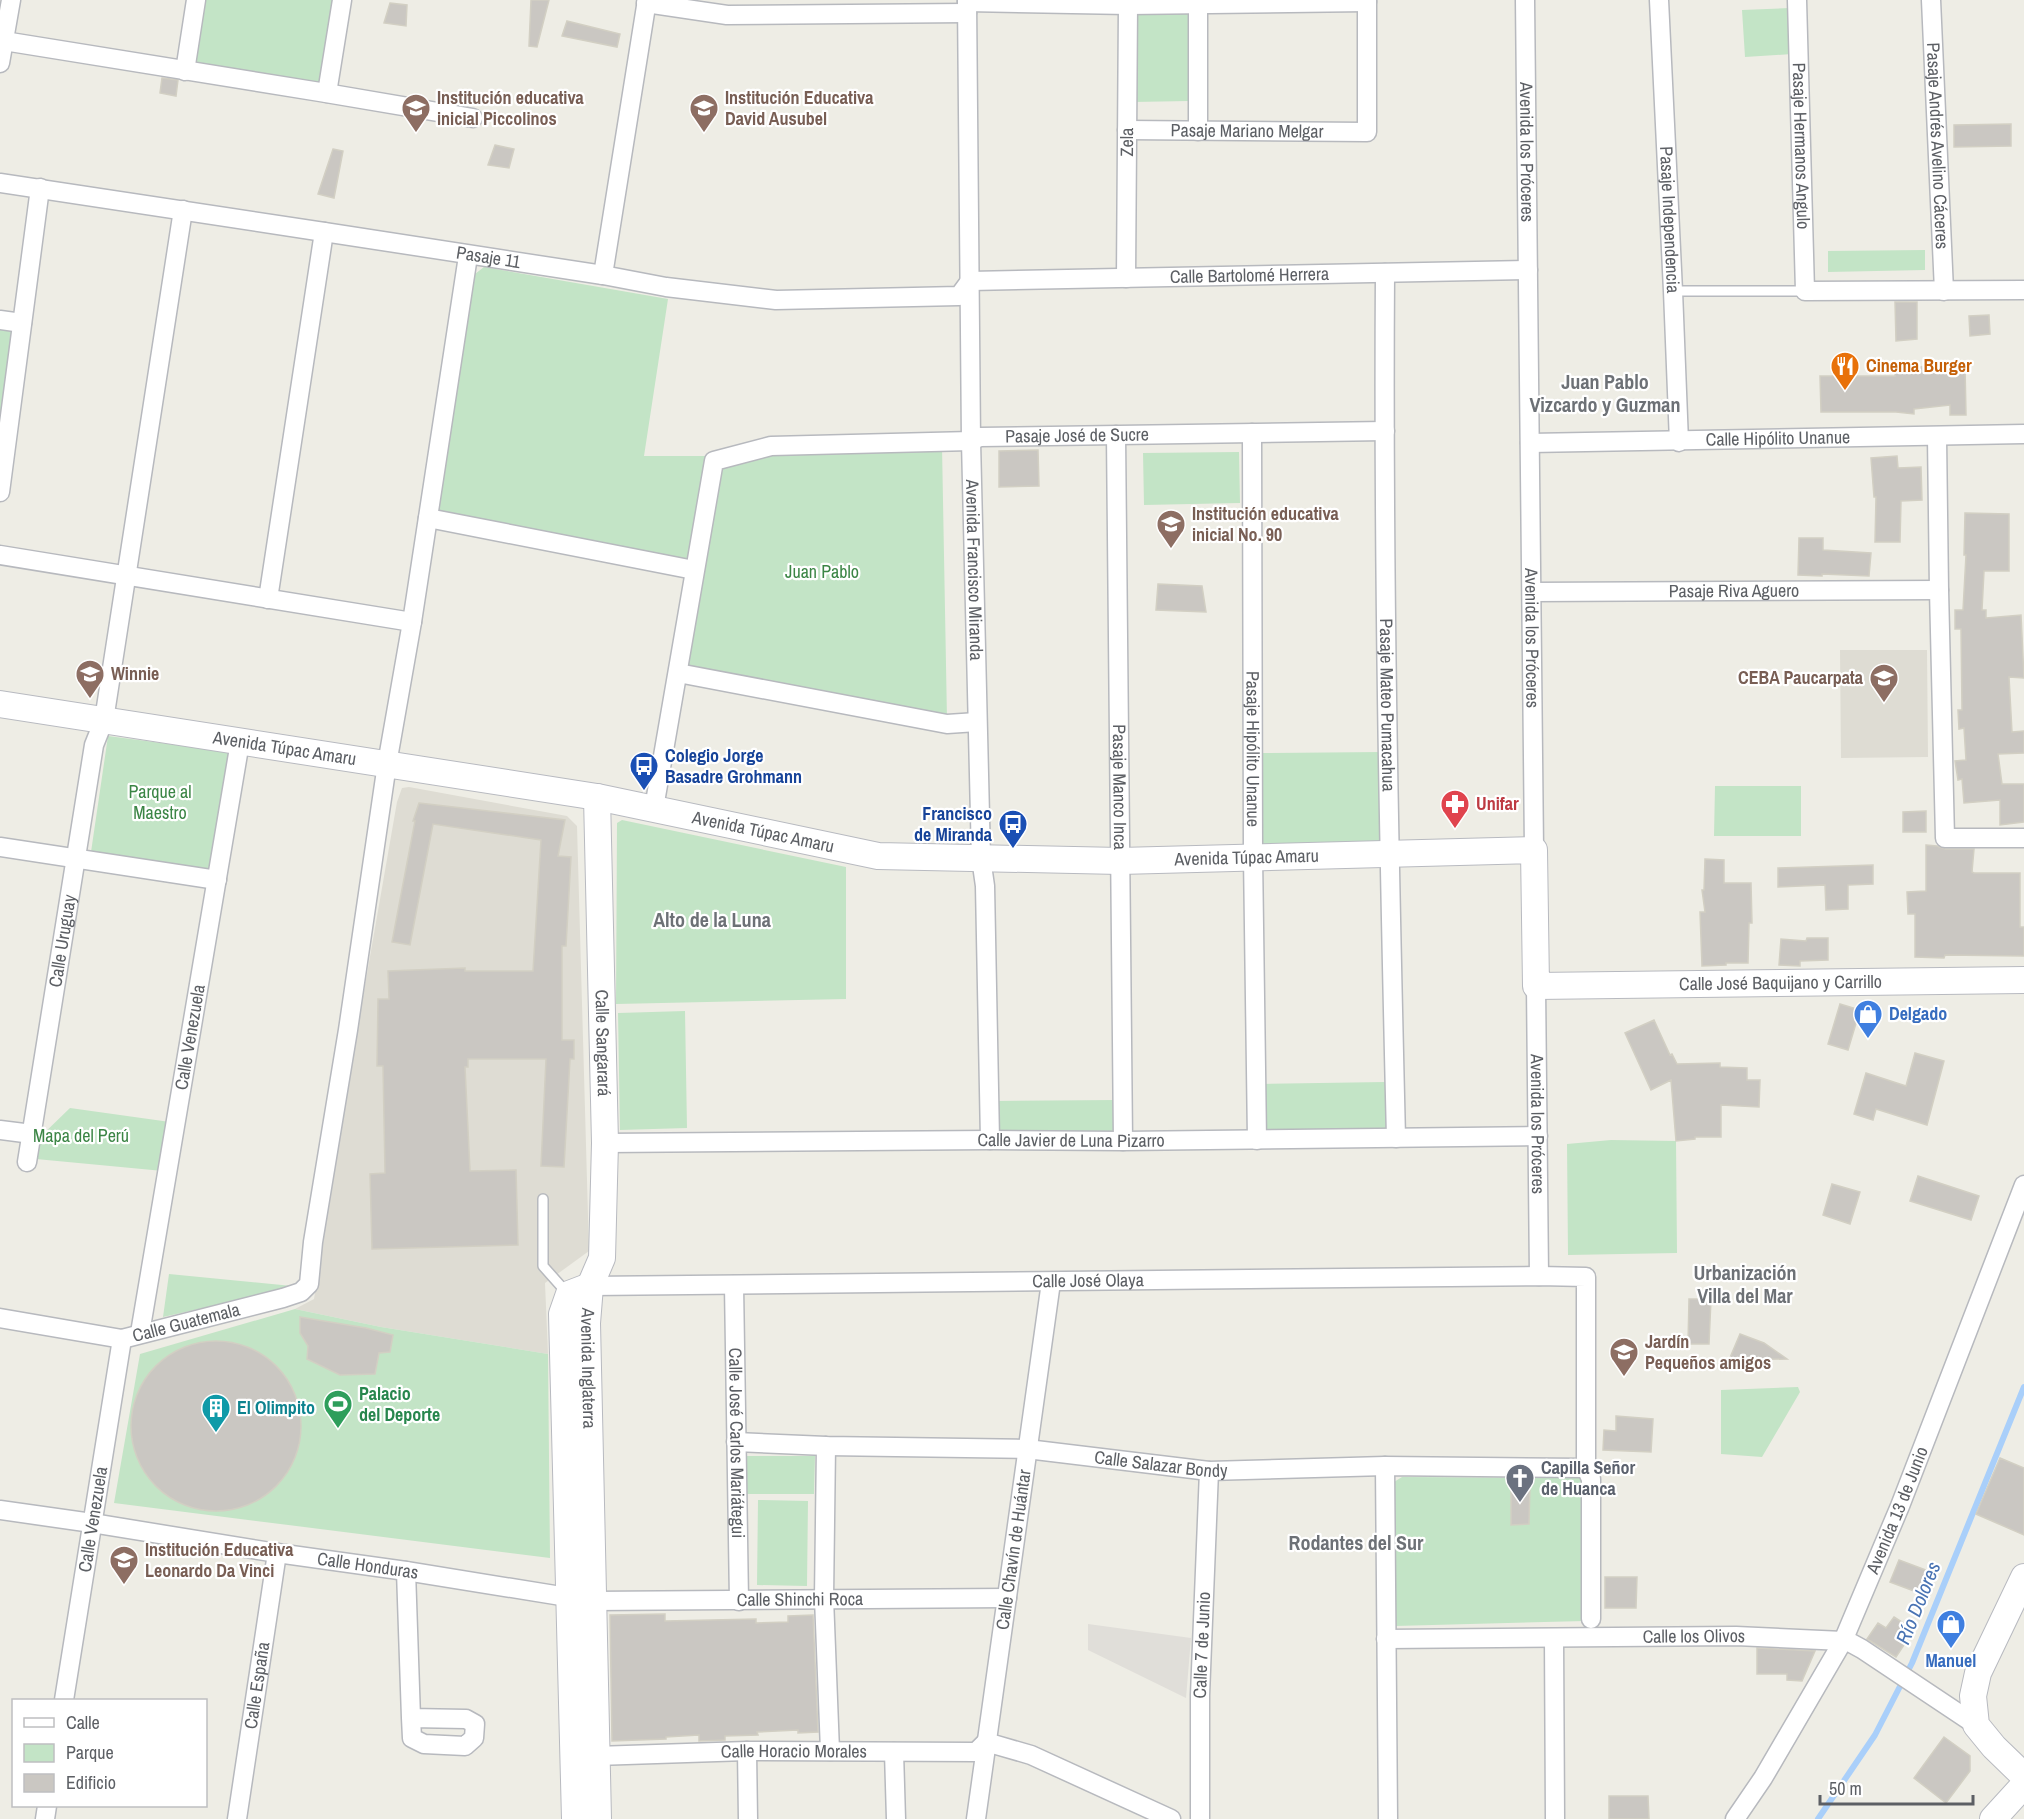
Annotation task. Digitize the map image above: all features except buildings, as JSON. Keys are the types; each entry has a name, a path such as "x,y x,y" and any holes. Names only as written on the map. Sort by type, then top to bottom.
{"street":[{"path":"0,63 10,0"},
{"path":"185,71 196,0"},
{"path":"327,93 342,0"},
{"name":"Avenida los Próceres","path":"1525,0 1539,1276"},
{"name":"Pasaje Independencia","path":"1659,0 1674,291 1679,441"},
{"name":"Pasaje Hermanos Angulo","path":"1797,0 1805,291"},
{"name":"Pasaje Andrés Avelino Cáceres","path":"1931,0 1944,291"},
{"path":"603,275 647,2 727,15 967,5 1367,1"},
{"name":"Pasaje Mariano Melgar","path":"1127,130 1367,132 1367,1"},
{"path":"1198,3 1198,131"},
{"name":"Avenida Francisco Miranda","path":"967,5 971,441 981,858 985,874 990,1140"},
{"name":"Zela","path":"1126,278 1128,5"},
{"path":"4,41 473,118"},
{"name":"Pasaje 11","path":"0,183 603,275 666,287 776,300 958,296 970,281"},
{"path":"0,492 40,188"},
{"name":"Calle Uruguay","path":"27,1162 94,745 104,720 183,210"},
{"path":"268,599 324,232"},
{"path":"387,764 412,622 468,255"},
{"name":"Calle Bartolomé Herrera","path":"970,281 1528,270"},
{"name":"Pasaje Mateo Pumacahua","path":"1385,273 1389,854 1396,1138"},
{"path":"1805,291 2024,290"},
{"path":"0,320 22,323"},
{"name":"Pasaje José de Sucre","path":"694,570 714,461 771,446 971,441 980,437 1385,431"},
{"name":"Pasaje Hipólito Unanue","path":"1252,433 1253,856 1257,1140"},
{"name":"Calle Hipólito Unanue","path":"1530,443 2024,434"},
{"name":"Pasaje Manco Inca","path":"1116,435 1123,1142"},
{"path":"1937,437 1945,838 2024,838"},
{"path":"428,518 694,570 654,808"},
{"path":"0,555 412,622"},
{"name":"Pasaje Riva Aguero","path":"1532,592 1939,590"},
{"path":"678,673 947,724 977,722"},
{"name":"Avenida Túpac Amaru","path":"0,705 597,797 879,856 1120,861 1534,849"},
{"name":"Calle Venezuela","path":"140,1333 240,742"},
{"name":"Calle Guatemala","path":"0,1318 123,1339 283,1298 302,1292 309,1284 313,1242 348,1030 387,764"},
{"name":"Calle Sangarará","path":"579,1290 602,1258 605,1143 597,797"},
{"path":"0,847 216,880"},
{"name":"Calle José Baquijano y Carrillo","path":"1536,986 2024,980"},
{"path":"0,1130 32,1134"},
{"name":"Calle Javier de Luna Pizarro","path":"605,1143 990,1140 1123,1142 1538,1136"},
{"name":"Avenida 13 de Junio","path":"1735,1819 1769,1768 1843,1641 1900,1506 2024,1185"},
{"name":"Calle José Olaya","path":"579,1290 734,1285 1586,1277 1586,1468"},
{"name":"Calle Chavín de Huántar","path":"976,1819 1051,1282"},
{"name":"Calle José Carlos Mariátegui","path":"734,1285 739,1601"},
{"name":"Avenida Inglaterra","path":"575,1819 587,1323 579,1290"},
{"name":"Calle Venezuela","path":"64,1699 123,1339"},
{"name":"Calle Salazar Bondy","path":"736,1442 826,1446 1028,1449 1209,1471 1385,1466 1586,1468"},
{"path":"826,1446 824,1598 830,1751"},
{"path":"1385,1466 1389,1819"},
{"path":"1586,1468 1591,1479 1592,1619"},
{"name":"Calle 7 de Junio","path":"1200,1819 1200,1695 1209,1471"},
{"name":"Calle Honduras","path":"0,1510 580,1599"},
{"name":"Calle España","path":"237,1819 277,1553"},
{"path":"406,1571 411,1718"},
{"path":"2024,1577 1978,1673 1973,1696 1976,1725 1994,1747 2024,1776"},
{"name":"Calle Shinchi Roca","path":"580,1599 739,1601 824,1598 1007,1598"},
{"name":"Avenida Inglaterra","path":"580,1599 596,1756 598,1819"},
{"name":"Calle los Olivos","path":"1386,1640 1736,1635 1843,1641 1862,1648 1976,1725"},
{"path":"1554,1638 1555,1819"},
{"path":"986,1742 1031,1755 1171,1819"},
{"name":"Calle Horacio Morales","path":"596,1756 747,1751 976,1752 986,1742"},
{"path":"747,1751 748,1819"},
{"path":"894,1752 896,1819"},
{"path":"1993,1819 2024,1785"}],"lane":[{"path":"1674,291 1805,291"},
{"path":"543,1199 543,1266 579,1290"}],"shaded area":[{"name":"CEBA Paucarpata","path":"1840,650 1927,650 1928,757 1841,758"},
{"path":"409,787 567,816 577,826 589,1251 545,1283 548,1354 381,1327 295,1309 314,1299 353,1054 397,802 402,788"},
{"path":"1088,1624 1191,1638 1186,1698 1088,1650"}],"green space":[{"path":"205,0 335,0 323,83 194,64"},
{"path":"1789,8 1792,54 1745,57 1742,10"},
{"path":"1133,13 1189,13 1189,101 1133,102"},
{"path":"1925,250 1925,270 1828,272 1828,251"},
{"name":"Juan Pablo","path":"484,267 668,299 644,456 706,456 942,446 947,719 679,667 696,566 436,515 475,274"},
{"path":"0,329 14,331 0,426"},
{"path":"1239,452 1240,503 1144,505 1143,453"},
{"name":"Parque al Maestro","path":"108,736 230,752 212,870 91,852"},
{"path":"1382,752 1383,845 1260,846 1259,753"},
{"path":"1715,786 1801,786 1801,836 1714,836"},
{"path":"622,820 846,867 846,999 616,1004 617,823"},
{"path":"685,1011 687,1128 620,1130 618,1013"},
{"path":"1385,1082 1386,1128 1263,1130 1262,1084"},
{"path":"1116,1100 1116,1134 995,1134 995,1101"},
{"name":"Mapa del Perú","path":"70,1108 170,1122 163,1171 36,1159 38,1139"},
{"path":"1611,1140 1676,1141 1677,1253 1568,1255 1567,1144"},
{"path":"169,1274 292,1286 275,1292 163,1317"},
{"name":"Palacio del Deporte","path":"295,1309 381,1327 548,1354 550,1558 114,1503 140,1354"},
{"path":"1798,1387 1800,1392 1762,1457 1721,1454 1721,1390"},
{"path":"745,1456 815,1456 814,1494 745,1494"},
{"path":"1402,1477 1583,1478 1585,1621 1395,1626 1394,1482"},
{"path":"758,1500 808,1501 807,1586 757,1585"}],"waterway":[{"name":"Río Dolores","path":"1818,1819 1875,1735 1912,1663 2024,1387"}],"place":[{"name":"Institución educativa inicial Piccolinos","path":"416,134"},
{"name":"Institución Educativa David Ausubel","path":"704,134"},
{"name":"Cinema Burger","path":"1845,392"},
{"name":"Institución educativa inicial No. 90","path":"1171,550"},
{"name":"Winnie","path":"90,700"},
{"name":"CEBA Paucarpata","path":"1884,704"},
{"name":"Colegio Jorge Basadre Grohmann","path":"644,792"},
{"name":"Unifar","path":"1455,830"},
{"name":"Francisco de Miranda","path":"1013,850"},
{"name":"Delgado","path":"1868,1040"},
{"name":"Jardín Pequeños amigos","path":"1624,1378"},
{"name":"Palacio del Deporte","path":"338,1430"},
{"name":"El Olimpito","path":"216,1434"},
{"name":"Capilla Señor de Huanca","path":"1520,1504"},
{"name":"Institución Educativa Leonardo Da Vinci","path":"124,1586"},
{"name":"Manuel","path":"1951,1650"}],"district":[{"name":"Juan Pablo Vizcardo y Guzman","path":"1605,394"},
{"name":"Alto de la Luna","path":"712,920"},
{"name":"Urbanización Villa del Mar","path":"1745,1284"},
{"name":"Rodantes del Sur","path":"1356,1543"}]}
